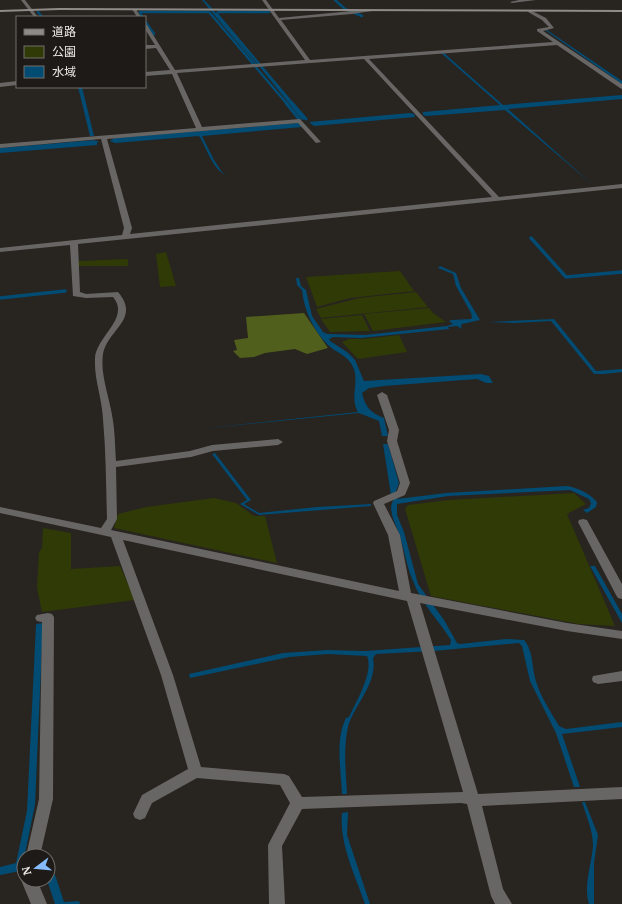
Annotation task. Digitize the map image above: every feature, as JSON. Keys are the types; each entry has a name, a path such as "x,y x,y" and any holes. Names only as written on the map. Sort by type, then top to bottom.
{"main road":[{"path":"0,11 622,11"}],"street":[{"path":"23,0 35,16"},
{"path":"264,0 309,62"},
{"path":"510,1 534,0"},
{"path":"510,1 518,11"},
{"path":"134,10 138,16"},
{"path":"279,19 352,13 370,10"},
{"path":"530,11 544,20 552,28 539,30 622,88"},
{"path":"146,27 174,72 200,129"},
{"path":"146,74 558,43"},
{"path":"146,47 158,46"},
{"path":"365,57 496,199"},
{"path":"0,85 16,83"},
{"path":"0,146 300,121 318,142"},
{"path":"104,138 128,228 125,238"},
{"path":"0,250 622,186"},
{"path":"74,242 76,294 86,296 116,294 120,300 122,309 121,318 104,340 99,354 99,372 108,417 111,465 112,519 110,533 167,675 196,772"},
{"path":"382,395 394,430 392,441 406,483 401,493 378,503 394,535 409,597 473,800 496,892 504,904"},
{"path":"111,465 191,454 212,448 262,449 278,442"},
{"path":"0,510 409,597 568,627 622,635"},
{"path":"583,522 622,595"},
{"path":"35,848 46,799 48,617 41,618"},
{"path":"598,679 622,676"},
{"path":"140,814 147,799 196,772 284,780 298,803"},
{"path":"298,803 461,797 473,800 622,793"},
{"path":"277,904 275,845 298,803"},
{"path":"32,888 39,904"}],"green space":[{"path":"166,252 176,286 160,287 156,254"},
{"path":"128,259 128,266 78,266 78,261"},
{"path":"400,271 414,291 350,298 317,307 306,277"},
{"path":"416,292 428,307 321,318 316,309 359,298"},
{"path":"429,308 433,313 446,322 373,331 364,314"},
{"path":"304,313 328,348 307,354 295,349 265,353 254,357 240,358 233,351 237,350 234,340 248,338 246,317"},
{"path":"362,315 370,331 330,332 321,319"},
{"path":"399,335 407,352 358,359 342,342 349,339"},
{"path":"574,493 586,504 567,514 615,626 579,624 431,596 405,509 408,505 449,500"},
{"path":"214,498 236,503 254,516 265,516 277,563 114,528 118,514 146,507"},
{"path":"43,528 71,533 71,569 120,566 135,600 42,612 37,588 39,552 42,548"}],"water":[{"path":"202,0 204,0 211,7 257,64 262,67 305,119 302,120 260,67 255,64"},
{"path":"545,30 622,81 622,84"},
{"path":"441,53 444,53 503,105 622,95 622,99 508,109 594,186 505,110 423,115 423,112 500,105"},
{"path":"78,88 82,88 94,136 90,136"},
{"path":"410,113 414,114 415,117 314,126 309,122"},
{"path":"298,123 302,127 202,136 214,160 222,172 226,175 221,172 213,163 199,136 115,143 110,141 114,138"},
{"path":"95,140 99,141 97,145 0,153 0,148"},
{"path":"440,266 456,273 461,288 480,320 462,324 462,329 457,326 448,327 449,329 361,338 333,337 329,339 355,360 364,381 481,374 489,376 493,383 486,383 477,379 369,388 362,393 365,402 372,412 384,418 388,436 382,436 379,421 359,413 198,429 358,412 354,401 355,372 353,367 345,357 331,348 318,333 307,312 302,290 297,285 296,278 299,278 301,286 306,290 312,316 323,332 327,334 365,335 447,326 453,324 449,321 451,320 471,319 471,313 456,286 453,274 438,268"},
{"path":"554,319 596,371 622,369 622,372 594,374 551,321 515,323 488,322"},
{"path":"383,444 388,444 399,483 396,491 397,499 446,493 566,486 583,491 597,502 596,507 587,513 583,510 589,508 591,503 589,499 570,490 448,496 397,504 397,515 404,532 418,584 444,620 457,643 460,644 506,639 524,640 530,651 538,687 544,701 559,726 566,729 622,722 622,727 562,734 580,787 574,787 556,733 530,681 522,646 519,643 434,651 376,654 373,658 374,667 369,685 351,719 346,736 345,752 347,794 342,794 340,755 341,736 346,718 349,717 360,695 366,678 369,663 367,656 328,654 289,657 190,678 189,674 283,653 327,650 365,651 450,645 451,640 430,612 416,589 411,575 391,511 394,499 391,495"},
{"path":"215,453 251,500 244,504 259,513 317,507 371,504 371,506 259,515 240,504 247,500 212,454"},
{"path":"590,566 595,566 622,614 622,623"},
{"path":"43,623 35,805 26,848 19,848 27,811 36,624"},
{"path":"582,802 585,802 598,835 594,863 594,904 589,904 587,897 588,874 593,840"},
{"path":"348,812 347,835 370,904 365,904 345,847 342,813"},
{"path":"16,863 16,872 0,875 0,867"},
{"path":"56,878 64,902 79,901 80,904 55,904 50,888 56,888"}],"waterway":[{"path":"335,0 345,9 362,16"},
{"path":"38,12 41,16"},
{"path":"142,16 140,12 209,12 287,104"},
{"path":"269,12 218,12 217,14 293,104"},
{"path":"146,22 154,34"},
{"path":"286,103 299,119"},
{"path":"292,103 306,119"},
{"path":"531,238 566,277 622,272"},
{"path":"0,298 65,291"}]}
